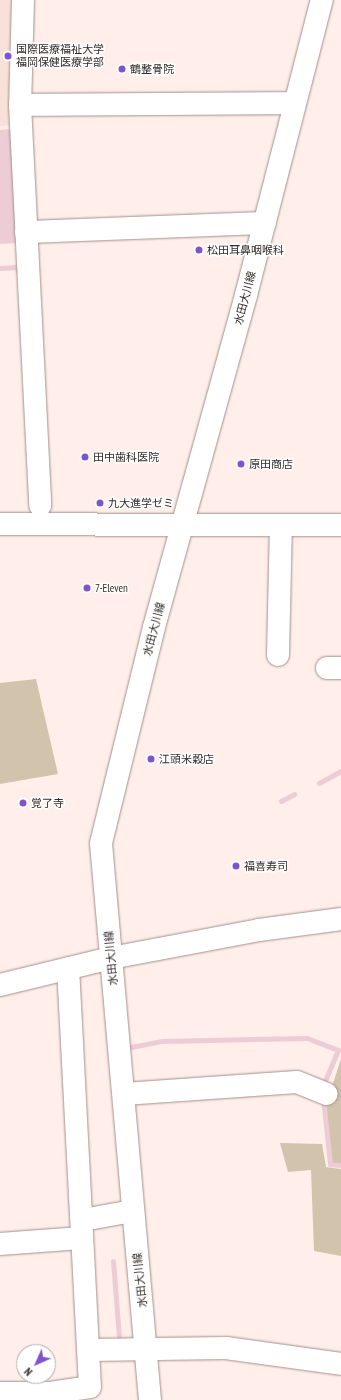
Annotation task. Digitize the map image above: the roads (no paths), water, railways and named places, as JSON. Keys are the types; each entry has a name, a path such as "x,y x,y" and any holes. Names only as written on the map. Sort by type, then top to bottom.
{"street":[{"path":"23,0 20,105 40,506"},
{"name":"水田大川線","path":"150,1400 147,1349 132,1211 124,1094 101,843 154,627 184,525 265,223 294,102 322,0"},
{"path":"20,105 294,102"},
{"path":"26,232 265,223"},
{"path":"0,524 341,525"},
{"path":"278,655 281,526"},
{"path":"0,985 111,958 259,930 341,919"},
{"path":"0,1393 50,1393 90,1387 90,1350 68,969"},
{"path":"124,1094 297,1082 327,1094"},
{"path":"0,1244 82,1229 132,1211"},
{"path":"90,1350 226,1348 341,1364"}],"waterway":[{"path":"0,268 18,267 18,271"},
{"path":"319,783 341,771"},
{"path":"281,801 294,794"},
{"path":"131,1047 162,1041 307,1038 338,1050 323,1086"},
{"path":"323,1098 330,1164 341,1165"},
{"path":"113,1261 119,1338"}],"place":[{"name":"国際医療福祉大学 福岡保健医療学部","path":"8,56"},
{"name":"鶴整骨院","path":"122,69"},
{"name":"松田耳鼻咽喉科","path":"199,250"},
{"name":"田中歯科医院","path":"85,457"},
{"name":"原田商店","path":"241,464"},
{"name":"九大進学ゼミ","path":"100,503"},
{"name":"7-Eleven","path":"87,588"},
{"name":"江頭米穀店","path":"151,759"},
{"name":"覚了寺","path":"23,803"},
{"name":"福喜寿司","path":"236,866"}]}
